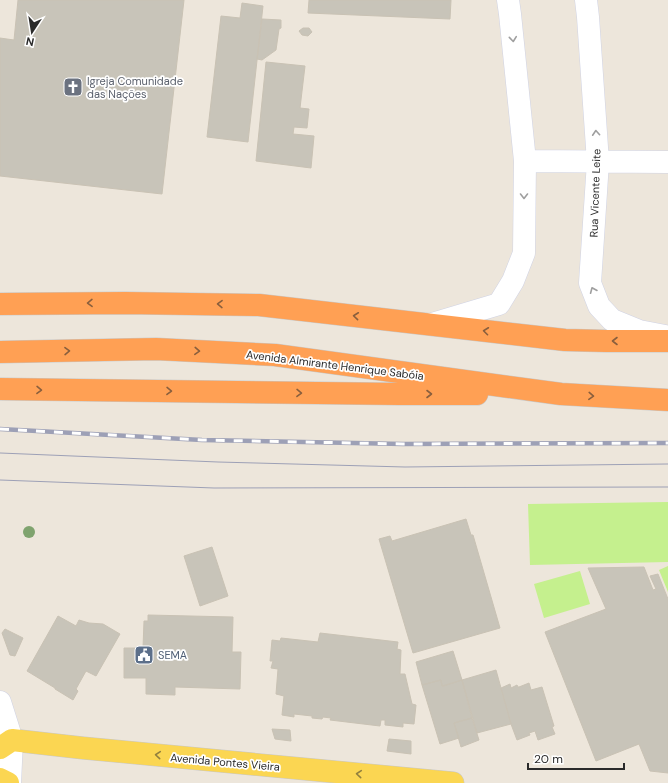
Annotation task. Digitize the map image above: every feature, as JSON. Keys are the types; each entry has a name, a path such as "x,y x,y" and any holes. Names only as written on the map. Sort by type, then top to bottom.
{"highway":[{"path":"0,304 125,303 259,305 565,340 668,340"},
{"name":"Avenida Almirante Henrique Sabóia","path":"0,352 156,349 275,355 561,394 668,400"},
{"path":"0,389 400,394 561,394"}],"main road":[{"name":"Avenida Pontes Vieira","path":"6,744 91,749 453,783"},
{"path":"0,780 9,783"}],"street":[{"path":"432,324 499,304 513,280 524,254 524,162 508,0"},
{"name":"Rua Vicente Leite","path":"586,0 598,162 590,283 600,306 612,320 639,331 668,337"},
{"path":"524,162 668,162"},
{"path":"0,702 6,744 9,783"}],"green space":[{"path":"668,502 668,562 530,565 528,504"},
{"path":"668,566 668,592 659,570"},
{"path":"580,571 590,604 544,618 534,584"}],"building":[{"path":"18,0 184,0 162,194 0,176 0,38 14,40"},
{"path":"309,0 451,0 450,19 308,13"},
{"path":"242,3 263,6 248,142 207,137 221,16 240,18"},
{"path":"262,19 281,20 281,28 279,29 276,50 262,60 257,59"},
{"path":"303,28 309,28 312,32 308,36 302,35 299,31"},
{"path":"266,62 305,66 300,108 309,109 307,128 294,127 293,134 314,136 311,168 256,161"},
{"path":"466,519 471,535 473,535 500,628 413,653 379,539 390,536 392,541"},
{"path":"212,547 228,596 200,606 184,556"},
{"path":"644,567 653,590 656,589 650,576 658,574 668,599 668,773 650,771 639,744 596,761 545,632 606,609 588,568"},
{"path":"148,615 233,617 232,652 241,652 240,689 175,687 175,695 146,694 146,678 124,678 124,648 143,648 144,621 148,621"},
{"path":"58,616 76,626 79,620 89,623 103,624 120,634 96,676 86,671 76,689 78,691 73,700 27,671"},
{"path":"5,629 23,638 15,656 10,655 2,633"},
{"path":"320,633 398,642 397,649 401,650 400,674 405,674 412,704 416,705 414,724 403,723 403,727 385,725 385,720 381,720 380,726 330,720 331,718 323,717 322,719 294,714 294,717 282,715 284,696 276,694 278,669 271,668 273,661 270,661 272,640 280,641 281,638 318,642"},
{"path":"453,651 462,680 444,686 442,686 441,680 422,685 416,662"},
{"path":"496,670 511,724 477,733 462,680"},
{"path":"441,680 442,686 462,680 472,718 454,723 459,738 440,744 422,685"},
{"path":"529,683 531,690 542,687 555,734 538,740 535,731 529,733 530,735 517,740 501,688 510,684 511,688 517,685 519,687"},
{"path":"472,718 479,740 461,747 454,723"},
{"path":"272,729 290,730 291,741 275,739"},
{"path":"389,739 411,741 411,754 387,751"}],"tram line":[{"path":"0,453 218,462 405,467 668,464"},
{"path":"0,480 214,488 668,487"}],"railway":[{"path":"0,429 202,440 403,444 668,443"}],"place":[{"name":"Igreja Comunidade das Nações","path":"73,87"},
{"name":"SEMA","path":"144,655"}]}
